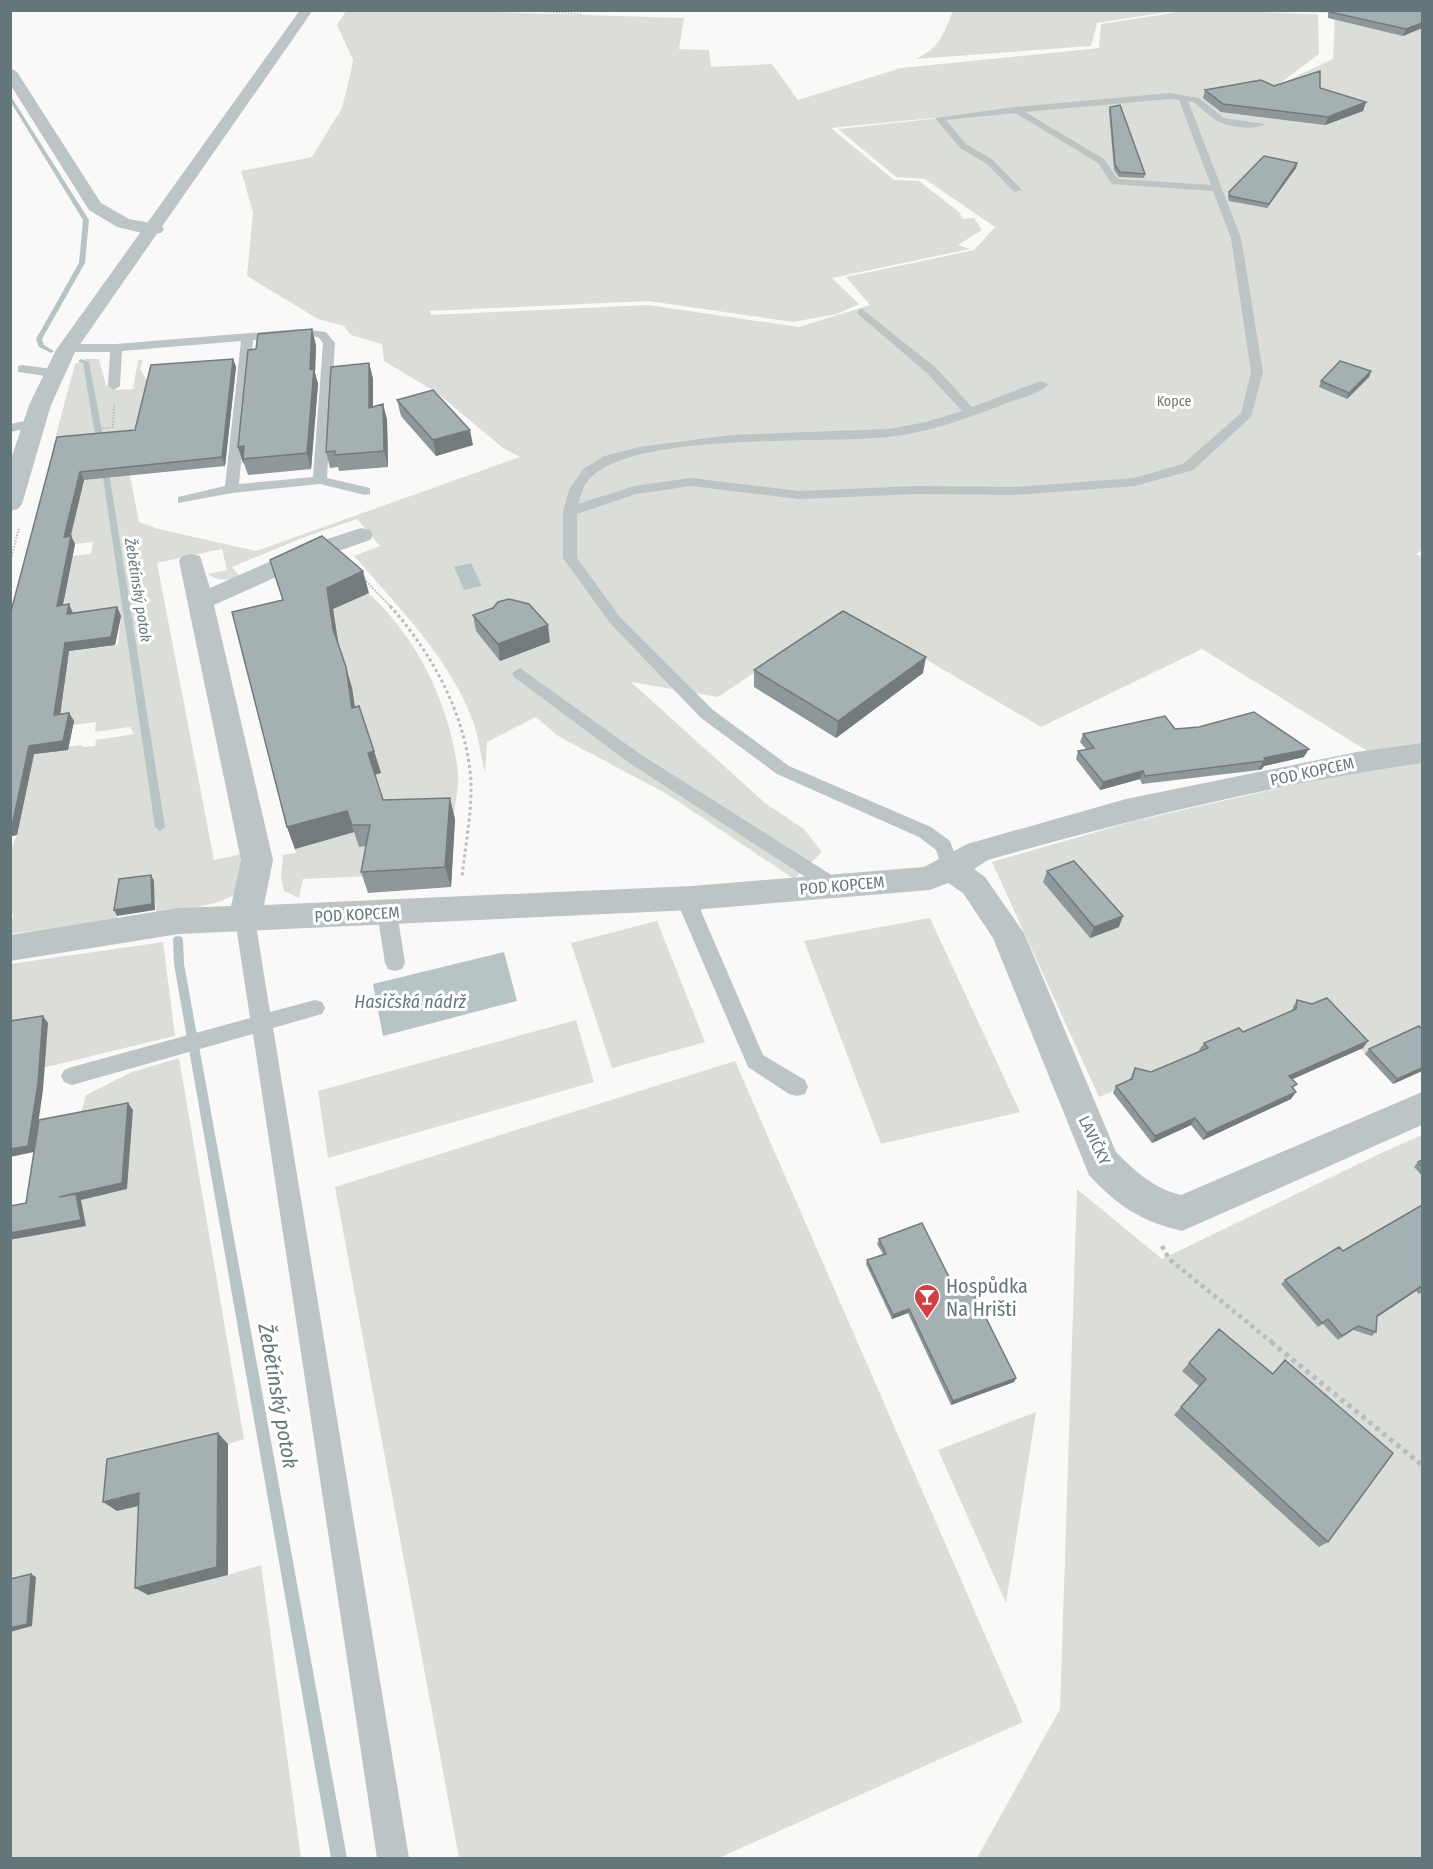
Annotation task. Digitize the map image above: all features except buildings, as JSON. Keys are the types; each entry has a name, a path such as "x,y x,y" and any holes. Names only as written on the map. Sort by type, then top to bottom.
{"street":[{"path":"10,504 25,426 62,358 307,10"},
{"path":"10,72 95,206 107,216 127,225 155,229"},
{"path":"200,602 329,546 361,535"},
{"path":"191,561 257,860 245,919"},
{"name":"POD KOPCEM","path":"10,948 179,921 692,898 930,878 951,869 978,852 1126,810 1357,762 1422,753"},
{"name":"LAVIČKY","path":"951,869 974,885 1008,933 1102,1162 1128,1189 1155,1208 1182,1213 1422,1108"}],"lane":[{"path":"1017,190 990,162 963,146 939,118 1170,96 1196,100 1221,120 1241,124 1261,124"},
{"path":"570,512 634,490 691,482 799,495 917,490 1016,492 1135,482 1188,467 1247,414 1257,372 1236,238 1183,99"},
{"path":"1016,110 1101,160 1108,169 1110,178 1115,182 1217,188"},
{"path":"862,312 932,371 970,412"},
{"path":"22,369 62,358 117,348 300,332 322,334 329,343 320,480"},
{"path":"232,489 247,337"},
{"path":"114,386 117,348"},
{"path":"951,869 944,846 925,832 783,770 707,714 615,620 570,558 570,512 573,490 589,470 611,458 634,452 692,443 890,433 951,419 1042,385"},
{"path":"183,500 232,489 320,480 364,491"},
{"path":"520,673 563,710 733,823 834,886"},
{"path":"692,898 691,911 755,1060 797,1087"},
{"path":"387,912 395,963"},
{"path":"245,919 393,1858"},
{"path":"72,1076 315,1008"}],"path":[{"path":"520,10 581,14"},
{"path":"96,419 98,429 113,427"},
{"path":"329,546 371,585 422,646 458,714 471,775 459,909"},
{"path":"1155,1208 1155,1232 1169,1258 1422,1466"}],"green space":[{"name":"Kopce","path":"1190,10 1318,14 1319,54 1278,85 1333,59 1335,13 1271,11 1422,11 1422,550 1416,554 1422,557 1422,744 1369,752 1202,649 1041,727 845,612 718,697 631,682 765,803 804,829 822,852 794,879 667,794 558,736 536,717 487,742 485,773 474,724 452,678 422,635 354,556 380,546 357,519 302,538 232,567 240,576 224,580 208,574 227,570 222,549 157,563 214,860 241,854 241,878 237,891 212,904 156,914 154,881 122,885 117,919 11,934 13,914 10,914 10,852 17,835 31,751 82,745 82,747 95,746 96,740 134,734 130,727 95,732 96,722 73,725 53,724 58,653 118,645 121,616 72,622 73,613 31,561 91,554 93,542 67,545 84,443 53,446 75,364 86,359 99,359 106,385 115,390 133,389 138,360 143,360 140,369 151,387 130,476 139,522 158,529 256,551 520,457 503,448 437,393 384,361 382,344 351,335 344,326 318,319 247,276 253,212 241,171 312,157 342,108 351,71 353,60 337,25 346,11 459,11 684,18 679,49 709,50 711,67 772,64 798,100 901,68 1099,48 1101,24","holes":["1006,111 838,129 896,177 925,179 995,227 974,250 846,277 870,305 799,327 648,305 431,315 430,311 648,301 793,322 837,314 859,304 832,278 970,249 958,245 982,230 974,218 963,219 959,212 919,181 894,180 831,128"]},
{"path":"953,11 1174,11 1097,23 1091,46 915,59 930,50 940,40"},
{"path":"368,593 402,630 429,675 440,700 448,724 458,774 453,819 389,822 320,615"},
{"path":"1422,759 1422,1039 1366,1056 1361,1049 1292,1017 1099,1097 992,862 1134,821 1377,766"},
{"path":"354,831 376,846 371,876 303,879 299,898 284,891 281,877 283,855 296,853 295,849"},
{"path":"930,918 1020,1112 881,1144 804,941"},
{"path":"657,921 705,1042 612,1068 571,943"},
{"path":"163,942 175,1036 42,1068 11,1029 10,964"},
{"path":"576,1020 594,1082 328,1158 318,1091"},
{"path":"179,1058 244,1439 228,1444 151,1503 228,1575 261,1565 301,1858 11,1858 11,1241 30,1236 40,1159 79,1120 86,1095 132,1072"},
{"path":"735,1061 1023,1722 719,1858 459,1858 335,1187"},
{"path":"1422,1135 1422,1162 1414,1167 1422,1176 1422,1858 977,1858 1060,1709 1077,1189 1162,1259"},
{"path":"1036,1412 1006,1603 938,1450"}],"water":[{"path":"471,563 482,586 464,590 454,567"},
{"name":"Hasičská nádrž","path":"504,952 517,1001 383,1036 373,984"}],"waterway":[{"name":"Žebětínský potok","path":"10,96 86,220 82,263 39,339 41,346 51,351"},
{"name":"Žebětínský potok","path":"81,361 86,362 101,447"},
{"name":"Žebětínský potok","path":"104,466 160,827"},
{"name":"Žebětínský potok","path":"178,940 179,964 339,1858"}],"place":[{"name":"Hospůdka Na Hrišti","path":"927,1320"}]}
